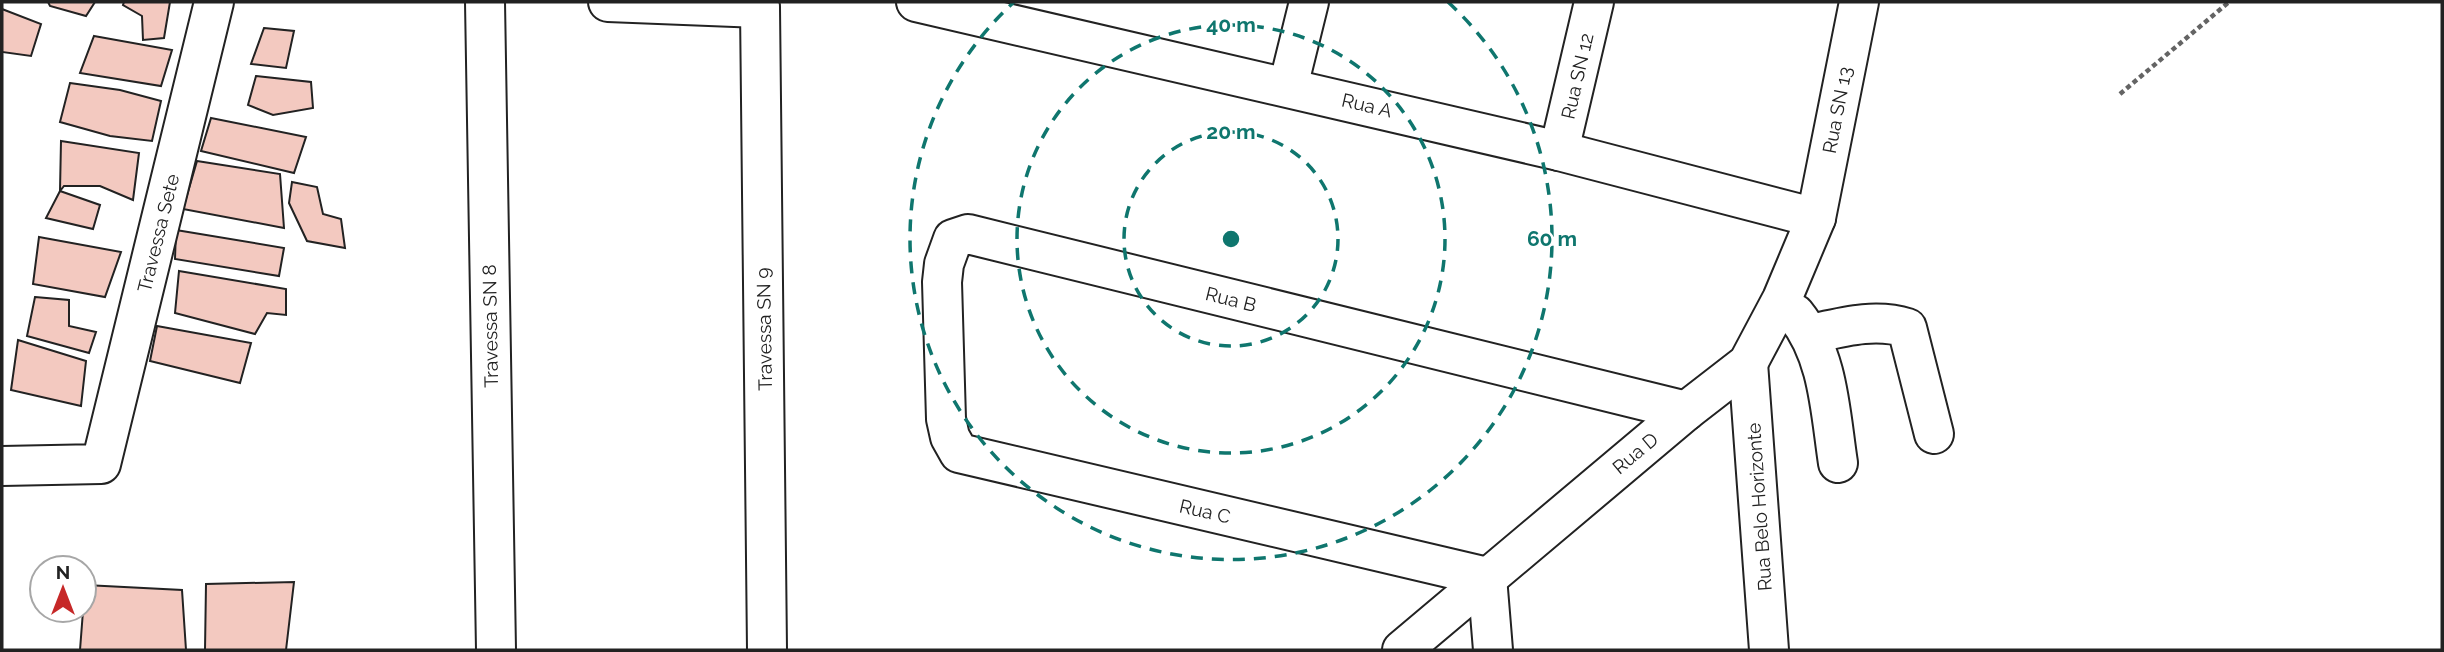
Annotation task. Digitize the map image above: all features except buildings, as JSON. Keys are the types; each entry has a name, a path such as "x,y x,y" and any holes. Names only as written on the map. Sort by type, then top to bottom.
{"street":[{"name":"Travessa Sete","path":"2,466 101,464 214,2"},
{"name":"Travessa SN 8","path":"485,2 496,650"},
{"path":"608,2 764,5"},
{"name":"Rua A","path":"916,2 1040,17 1289,87 1559,151 1816,218"},
{"path":"1289,87 1309,2"},
{"name":"Rua SN 12","path":"1559,151 1594,2"},
{"name":"Rua SN 13","path":"1816,218 1859,2"},
{"name":"Travessa SN 9","path":"764,5 767,650"},
{"name":"Rua D","path":"1402,650 1487,576 1748,363 1782,299 1816,218"},
{"name":"Rua B","path":"946,419 944,264 953,239 968,234 1686,411"},
{"path":"1782,299 1811,334 1822,365 1838,463"},
{"path":"1811,334 1860,324 1891,323 1907,328 1934,434"},
{"name":"Rua Belo Horizonte","path":"1748,363 1769,650"},
{"name":"Rua C","path":"946,419 950,437 959,453 1487,576"},
{"path":"1487,576 1493,650"}],"path":[{"path":"2120,94 2230,2"}]}
